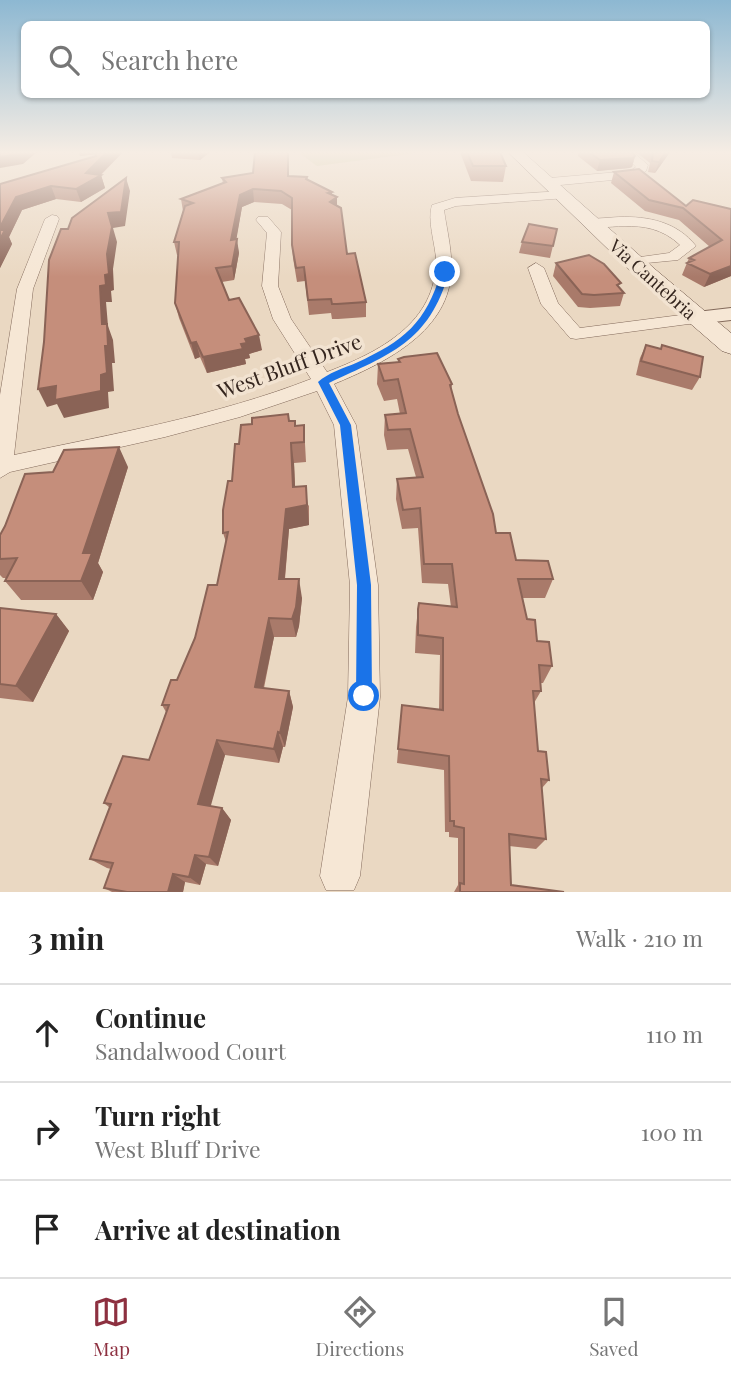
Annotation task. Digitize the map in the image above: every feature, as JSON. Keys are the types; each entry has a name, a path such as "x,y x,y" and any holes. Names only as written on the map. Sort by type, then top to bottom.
{"main road":[{"name":"Via Cantebria","path":"561,194 631,261 731,346"}],"street":[{"name":"West Bluff Drive","path":"0,467 195,423 323,382 391,351 419,327 430,313 445,272 437,208 455,202 520,194"},
{"path":"0,467 24,289 52,219"},
{"path":"592,223 637,219 654,222 668,228 689,247 673,257 631,261"},
{"path":"263,220 274,232 270,286 282,319 323,382 345,425 364,585 364,696 340,876"},
{"path":"536,268 550,304 576,334 731,314"}],"building":[{"path":"0,194 27,194 16,197 0,227"},
{"path":"105,194 124,194 121,212 108,213 112,227 107,254 109,274 105,275 106,285 100,286 102,324 107,324 107,373 101,375 101,391 55,400 56,386 38,389 49,260 61,229 68,229 72,218"},
{"path":"195,194 243,194 240,195 231,240 237,239 232,266 216,268 229,300 239,298 259,335 245,339 247,343 241,344 243,349 203,357 196,342 191,343 175,303 179,242 174,242 185,206 193,203 181,199"},
{"path":"285,194 329,194 337,197 330,202 341,208 347,254 355,253 366,302 332,304 331,299 308,300 304,267 296,268 292,245 292,198"},
{"path":"641,194 670,194 686,206 693,200 731,209 731,266 710,274 687,263 694,260 689,258 722,240 683,208 649,200"},
{"path":"529,224 557,229 553,246 522,242"},
{"path":"589,255 604,264 621,283 617,285 624,293 582,294 556,263"},
{"path":"646,345 661,349 662,345 703,357 700,377 641,361"},
{"path":"437,353 452,384 450,385 458,414 493,514 496,533 510,533 516,560 548,561 553,579 518,579 527,619 535,620 537,641 549,642 552,666 539,665 541,691 533,691 538,751 546,752 549,780 541,779 546,839 509,834 511,885 564,892 460,892 460,883 464,884 464,828 454,826 454,821 450,821 449,756 398,749 402,705 443,710 443,638 418,635 419,603 457,607 452,564 424,564 420,508 403,510 397,479 423,477 410,429 388,430 385,415 406,413 398,379 384,381 378,364 400,362 398,359 404,357"},
{"path":"288,414 289,421 295,421 295,426 304,425 304,442 291,443 293,487 306,486 307,505 286,509 279,579 299,579 296,607 292,619 269,618 255,687 289,691 274,749 217,740 198,804 222,808 209,857 195,855 189,877 173,874 168,892 127,892 104,888 113,863 90,859 111,804 104,803 123,756 149,760 169,705 162,705 171,680 177,680 195,638 208,585 217,585 228,532 223,533 223,510 228,481 232,481 235,444 239,444 241,425 252,424 252,418"},
{"path":"119,447 83,553 92,553 81,581 5,581 17,558 0,559 0,535 25,474 53,472 64,450"},
{"path":"0,608 56,614 16,686 0,684"}],"route":[{"path":"364,696 364,585 345,425 323,382 391,351 419,327 437,299 445,272"}]}
